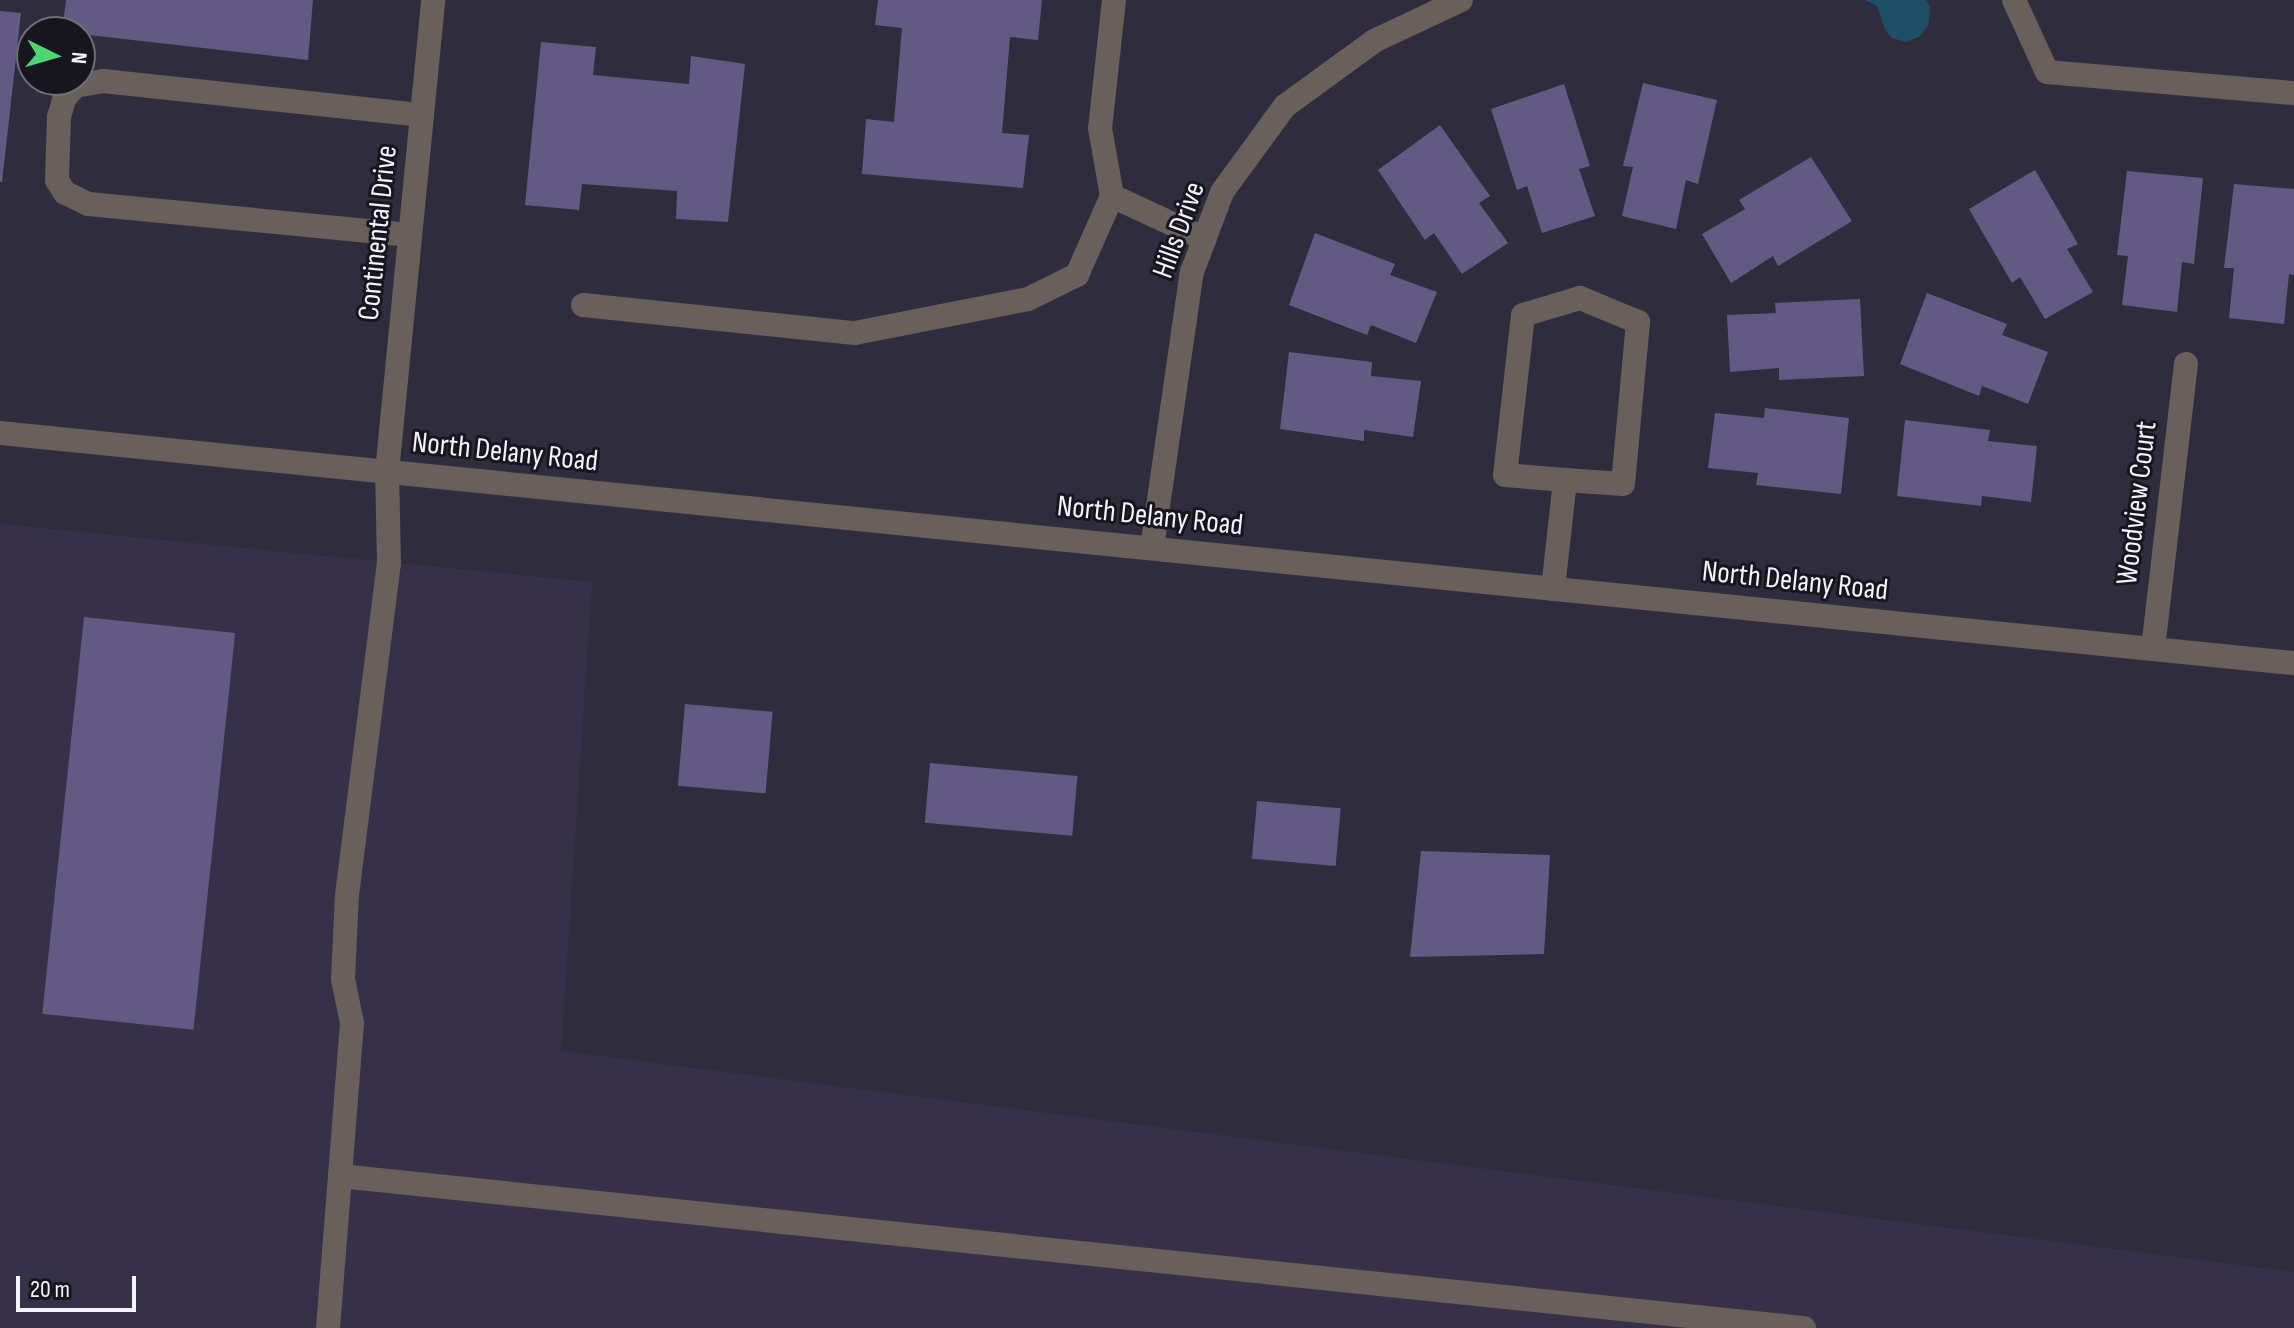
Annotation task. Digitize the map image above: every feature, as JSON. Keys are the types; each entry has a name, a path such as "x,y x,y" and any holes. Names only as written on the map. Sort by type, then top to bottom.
{"street":[{"name":"Continental Drive","path":"328,1328 352,1023 343,979 347,895 389,564 387,472 433,0"},
{"path":"583,305 855,333 1028,299 1077,275 1112,196 1100,128 1114,0"},
{"name":"Hills Drive","path":"1152,548 1192,272 1222,192 1285,106 1416,10 1461,0"},
{"path":"2014,0 2047,72 2294,93"},
{"path":"410,235 88,204 65,193 57,180 59,117 64,99 75,86 103,81 422,115"},
{"path":"1112,196 1205,239"},
{"path":"1580,298 1638,322 1623,484 1565,480 1505,475 1523,315 1580,298"},
{"name":"Woodview Court","path":"2153,649 2186,364"},
{"name":"North Delany Road","path":"0,433 2294,663"},
{"path":"1553,589 1565,480"},
{"path":"340,1176 1804,1328"}],"shaded area":[{"path":"0,524 592,582 561,1051 2294,1272 2294,1328 0,1328"}],"water":[{"path":"1865,0 1926,0 1930,7 1928,26 1919,37 1906,42 1892,38 1885,30 1877,6"}],"building":[{"path":"66,0 313,0 308,60 96,36 96,16 64,16"},
{"path":"878,0 1042,0 1038,40 1010,37 1002,133 1029,135 1023,188 862,174 866,119 894,122 902,28 875,25"},
{"path":"0,11 21,13 16,16 16,57 0,182"},
{"path":"541,42 596,47 593,75 689,84 691,56 745,64 728,222 676,219 677,191 582,184 579,210 525,205"},
{"path":"1643,83 1717,100 1698,184 1686,180 1676,229 1622,216 1633,167 1623,166"},
{"path":"1564,84 1590,166 1579,169 1595,216 1542,233 1527,186 1517,190 1491,109"},
{"path":"1440,125 1490,196 1479,203 1508,243 1462,274 1434,233 1425,240 1378,170"},
{"path":"1811,157 1852,221 1778,266 1773,256 1731,283 1702,234 1745,209 1739,200"},
{"path":"2035,170 2078,244 2067,249 2093,292 2045,319 2020,277 2012,283 1969,209"},
{"path":"2127,171 2203,178 2194,264 2182,262 2177,312 2122,305 2128,256 2117,255"},
{"path":"2234,184 2294,189 2294,275 2289,274 2284,324 2229,318 2234,268 2224,268"},
{"path":"1315,233 1395,264 1390,275 1437,292 1416,343 1371,325 1367,335 1289,305"},
{"path":"1927,293 2007,324 2002,335 2048,352 2028,404 1982,386 1979,396 1900,364"},
{"path":"1860,299 1864,376 1779,380 1779,368 1730,372 1727,315 1776,313 1775,303"},
{"path":"1289,352 1372,362 1371,376 1421,381 1413,437 1364,430 1364,441 1280,429"},
{"path":"1765,408 1849,418 1841,494 1756,485 1758,473 1708,468 1715,413 1764,418"},
{"path":"1905,420 1990,430 1988,441 2037,446 2031,502 1982,496 1981,506 1897,496"},
{"path":"84,617 235,633 193,1030 42,1014"},
{"path":"685,704 773,712 766,793 678,786"},
{"path":"930,763 1077,776 1072,836 925,823"},
{"path":"1257,801 1341,808 1336,866 1252,859"},
{"path":"1421,851 1550,855 1544,954 1410,957"}]}
